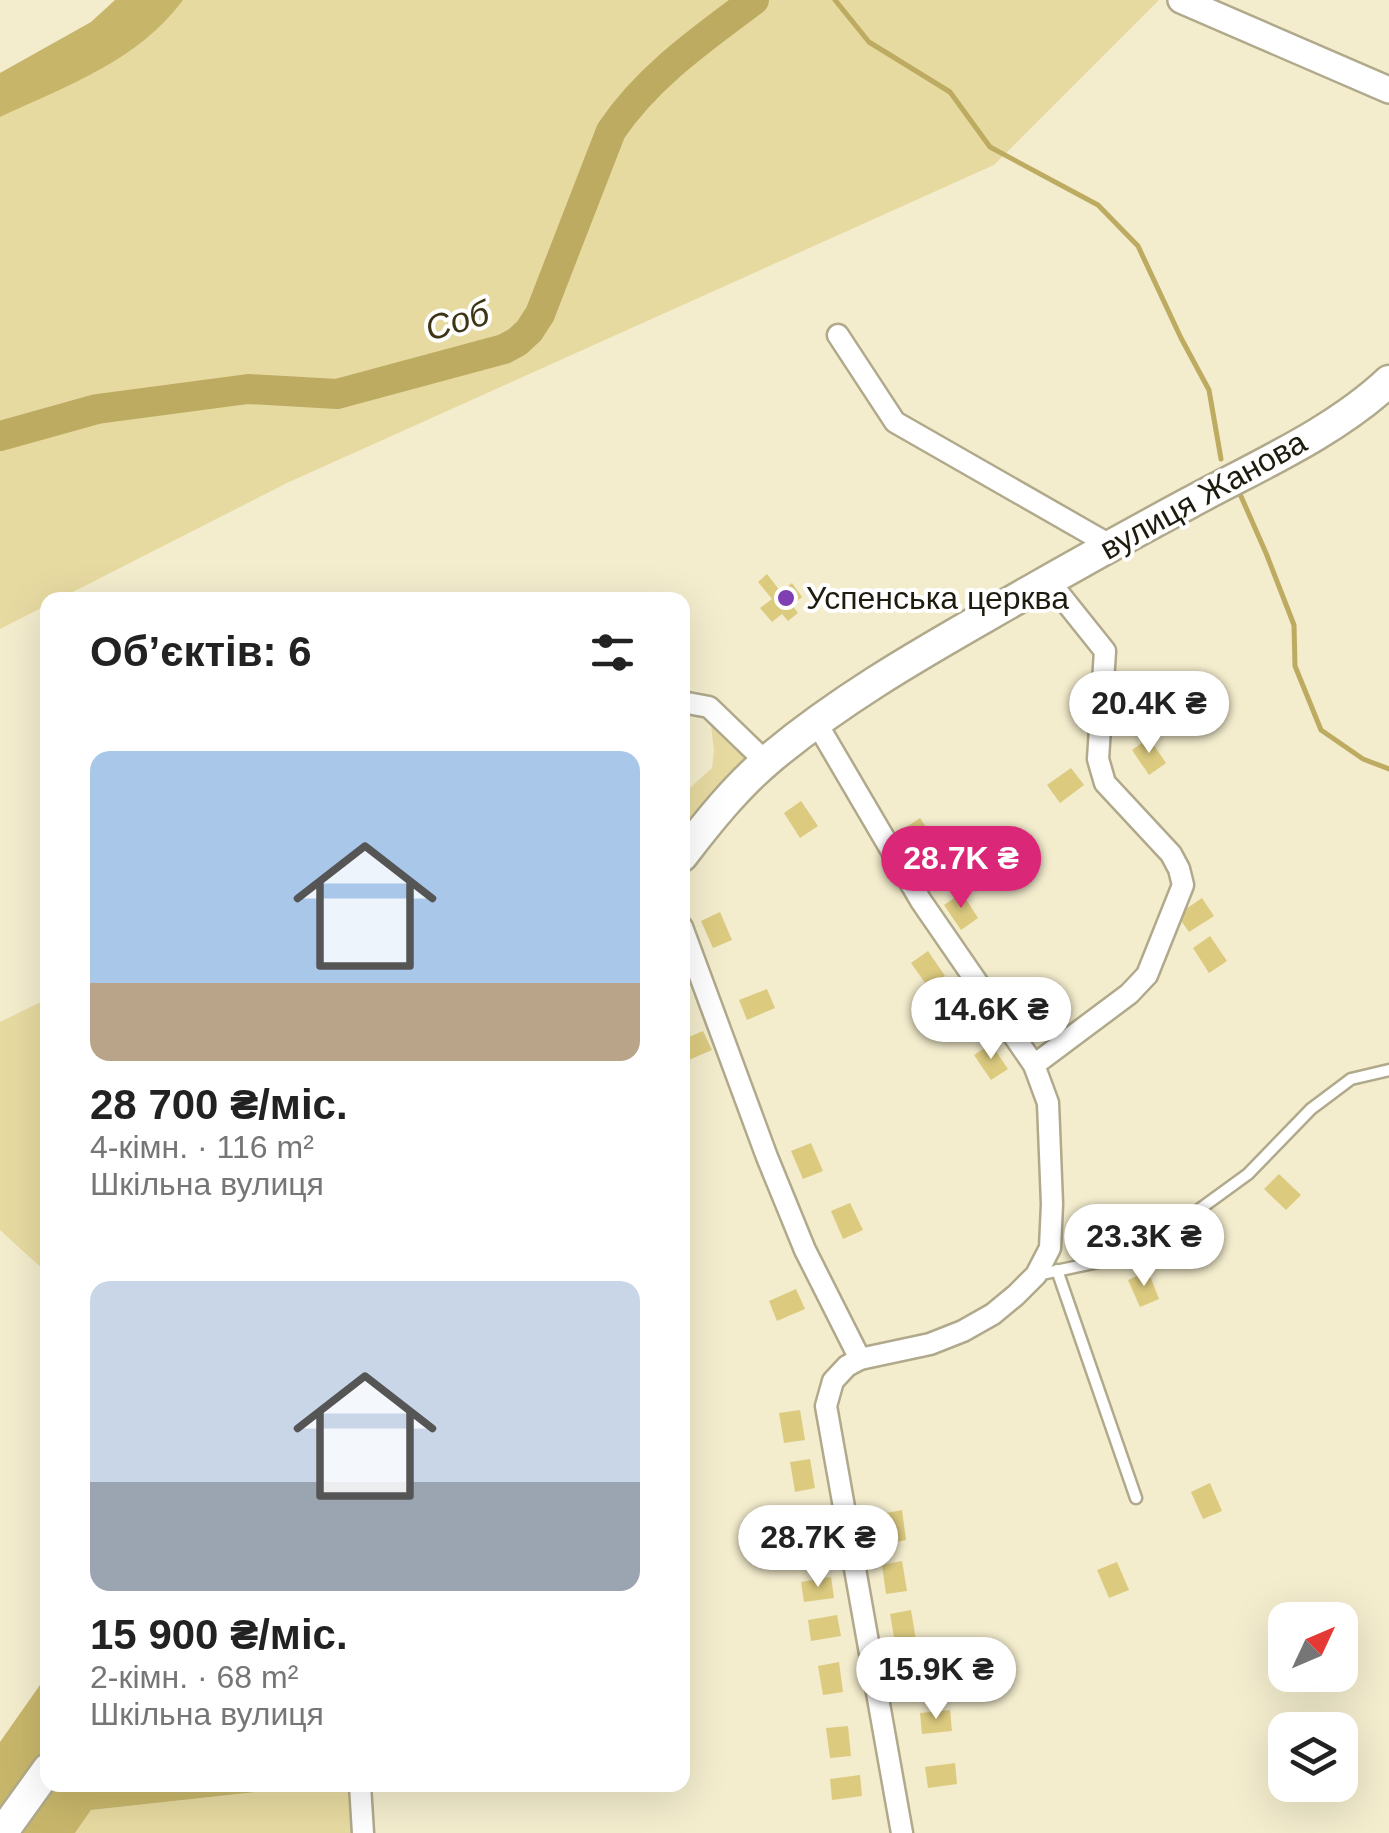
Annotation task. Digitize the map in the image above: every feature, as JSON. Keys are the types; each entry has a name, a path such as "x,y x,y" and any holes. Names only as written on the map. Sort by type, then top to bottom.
{"main road":[{"name":"вулиця Жанова","path":"690,846 766,762 816,722 900,665 1110,545 1324,430 1389,381"},
{"path":"2,1833 40,1780"}],"street":[{"path":"1181,0 1389,90"},
{"path":"838,335 895,422 1110,545"},
{"path":"1034,1065 1129,994 1146,974 1184,885 1170,854 1105,782 1098,758 1104,651 1049,580"},
{"path":"690,703 709,707 766,762"},
{"path":"816,722 921,901 1034,1065 1048,1103 1050,1248 1036,1275 993,1314 963,1330 930,1344 860,1359 846,1366 833,1381 826,1406 902,1833"},
{"path":"690,949 804,1250 860,1359"},
{"path":"360,1792 363,1833"}],"lane":[{"path":"1036,1275 1103,1261 1171,1230 1248,1174 1311,1109 1351,1079 1389,1070"},
{"path":"1057,1270 1136,1498"}],"shaded area":[{"path":"115,0 183,0 145,40 123,56 0,117 0,73 91,22"},
{"path":"142,0 1159,0 994,165 289,482 73,592 40,592 40,609 0,629 0,91"},
{"path":"709,707 766,762 690,848 690,788 712,768"},
{"path":"40,1002 40,1267 0,1230 0,1022"},
{"path":"40,1685 40,1792 255,1792 91,1810 75,1833 0,1833 0,1742"},
{"path":"255,1792 360,1792 363,1833 75,1833 91,1810"}],"building":[{"name":"Успенська церква","path":"767,574 781,592 792,583 802,597 792,605 798,613 788,621 782,614 772,622 760,608 772,599 758,582"},
{"path":"1149,738 1166,763 1149,775 1132,750"},
{"path":"1071,768 1084,785 1060,803 1047,785"},
{"path":"801,801 818,826 800,838 784,813"},
{"path":"920,818 937,843 919,854 902,830"},
{"path":"962,893 978,918 961,930 944,905"},
{"path":"1202,898 1214,916 1189,932 1177,915"},
{"path":"720,912 732,940 713,948 701,921"},
{"path":"1210,936 1227,961 1209,973 1193,948"},
{"path":"928,951 945,976 928,987 911,963"},
{"path":"767,989 775,1008 747,1020 739,1000"},
{"path":"1035,998 1050,1023 1034,1032 1018,1008"},
{"path":"703,1031 712,1050 690,1059 690,1037"},
{"path":"991,1044 1008,1069 991,1080 974,1055"},
{"path":"811,1143 823,1171 803,1179 791,1151"},
{"path":"1279,1174 1301,1195 1286,1210 1264,1189"},
{"path":"850,1203 863,1230 843,1239 831,1211"},
{"path":"1148,1271 1159,1299 1140,1307 1128,1280"},
{"path":"796,1289 805,1309 777,1321 769,1301"},
{"path":"800,1410 805,1440 784,1443 779,1413"},
{"path":"810,1459 815,1488 795,1492 790,1462"},
{"path":"1210,1483 1222,1511 1203,1519 1191,1492"},
{"path":"902,1510 906,1540 886,1544 881,1514"},
{"path":"820,1516 825,1545 804,1549 800,1519"},
{"path":"902,1561 907,1591 886,1594 882,1565"},
{"path":"1117,1562 1129,1590 1109,1598 1097,1570"},
{"path":"831,1577 834,1598 804,1602 801,1582"},
{"path":"911,1610 916,1640 895,1643 890,1614"},
{"path":"837,1615 841,1636 811,1641 808,1620"},
{"path":"839,1662 843,1692 823,1695 818,1666"},
{"path":"920,1662 925,1691 905,1695 900,1665"},
{"path":"950,1710 952,1731 922,1734 920,1713"},
{"path":"848,1726 851,1756 830,1758 826,1728"},
{"path":"955,1763 957,1784 928,1788 925,1767"},
{"path":"860,1775 862,1796 832,1800 830,1779"}],"waterway":[{"name":"Соб","path":"0,436 97,409 248,389 337,394 504,349 517,342 540,314 611,131 659,76 754,0"},
{"path":"835,0 869,42 950,92 990,147 1098,205 1138,246 1209,390 1221,459"},
{"path":"1240,494 1294,625 1295,666 1321,730 1363,759 1389,769"}],"place":[{"name":"Успенська церква","path":"786,598"}]}
